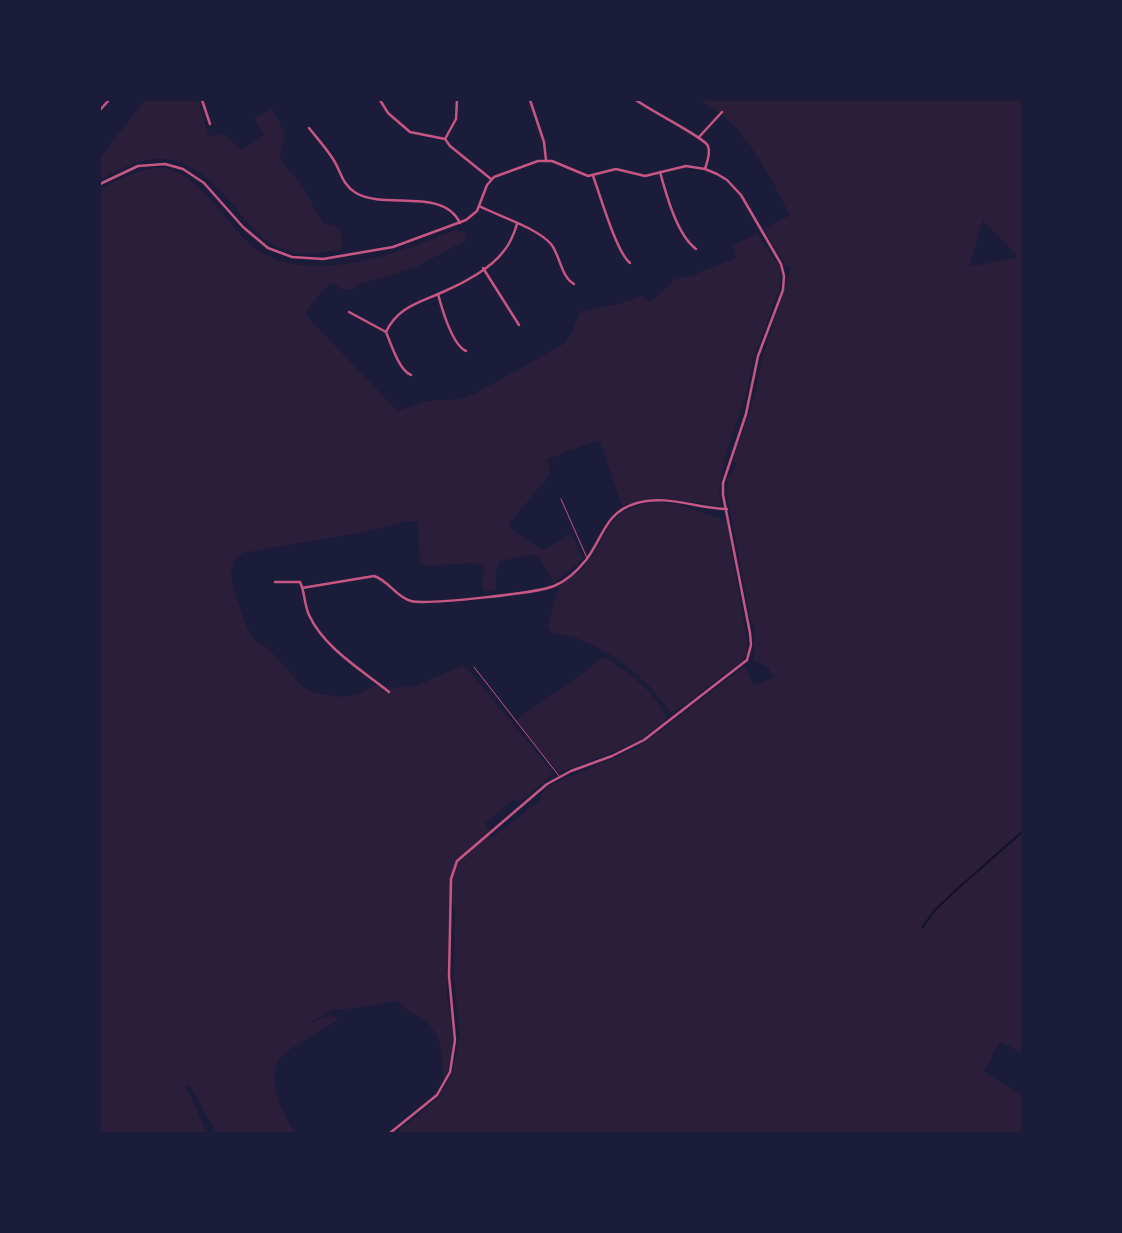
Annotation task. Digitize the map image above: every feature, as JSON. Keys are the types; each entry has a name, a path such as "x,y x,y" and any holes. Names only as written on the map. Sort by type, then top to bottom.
{"street":[{"path":"100,110 109,100"},
{"path":"202,100 210,124"},
{"path":"380,100 388,112 410,132 445,139 450,146 491,180"},
{"path":"445,139 456,118 457,100"},
{"path":"530,100 544,142 546,160"},
{"path":"636,100 660,117 699,137 706,143 709,150 705,169"},
{"path":"699,137 722,112"},
{"path":"309,128 332,158 340,177 357,194 387,200 401,199 436,204 452,212 460,223"},
{"path":"100,184 138,166 165,164 183,169 204,183 261,244 276,252 300,258 323,259 377,251 460,223 472,217 491,180 504,172 546,160 582,175 593,176 616,169 640,176 686,166 705,169 722,177 734,187 746,202 781,264 784,283 758,356 746,414 723,484 750,633 751,645 747,660 644,740 612,756 560,776 547,784 460,857 454,867 451,879 449,976 455,1040 450,1072 437,1094 390,1133"},
{"path":"660,172 676,218 688,241 696,249"},
{"path":"593,176 616,240 625,258 630,263"},
{"path":"479,206 538,234 551,244 559,256 567,279 574,284"},
{"path":"386,332 394,319 407,308 438,294 483,268 503,252 518,224"},
{"path":"483,268 519,325"},
{"path":"438,294 453,334 460,348 466,351"},
{"path":"349,312 386,332 405,372 411,375"},
{"path":"302,588 367,576 377,577 400,595 412,601 502,595 555,586 569,577 587,558 613,515 620,510 638,502 654,500 672,501 714,509 727,509"},
{"path":"275,582 297,581 302,588 309,614 318,629 348,659 389,692"}],"lane":[{"path":"561,499 587,558"},
{"path":"474,667 560,776"}],"shaded area":[{"path":"145,100 198,100 209,137 223,133 241,150 264,135 254,118 272,108 285,133 280,158 305,191 323,223 340,228 342,250 299,253 285,250 269,242 256,232 234,206 203,175 173,160 157,159 140,162 100,180 100,157"},
{"path":"699,100 1022,100 1022,1053 1000,1041 984,1072 1022,1095 1022,1133 396,1133 436,1100 451,1077 460,1036 454,977 455,906 449,903 447,997 453,1023 452,1051 446,1076 443,1078 438,1037 429,1025 397,1001 348,1009 333,1009 311,1022 332,1015 339,1019 283,1055 276,1067 274,1076 278,1097 286,1117 297,1133 216,1133 190,1085 186,1087 207,1133 100,1133 100,189 144,170 160,168 173,170 185,176 207,195 243,238 256,249 265,255 281,261 302,265 347,264 392,253 455,230 465,233 466,240 415,268 359,284 350,290 341,289 333,282 322,291 306,312 309,319 398,411 425,401 462,399 474,394 564,344 571,334 581,311 619,304 641,296 648,301 652,301 675,279 691,276 736,258 732,246 757,233 780,268 779,290 753,360 747,390 725,459 719,487 721,506 683,500 659,499 635,502 622,506 599,440 547,459 550,474 508,525 520,536 543,550 571,533 583,559 554,583 540,559 532,554 501,561 496,570 496,589 487,592 482,589 484,566 474,563 426,566 420,564 418,522 409,521 363,532 243,553 234,560 231,570 233,588 246,625 255,640 269,649 303,687 315,693 343,697 356,695 376,685 396,688 418,685 464,665 554,773 518,804 515,799 485,823 489,830 489,840 539,801 543,791 550,785 639,747 745,666 753,686 773,677 768,667 754,661 754,623 751,622 727,494 728,475 732,473 737,462 732,462 754,399 763,356 791,269 786,266 764,229 790,215 773,182 753,150 742,135 715,109","holes":["983,220 1018,257 969,267"]},
{"path":"654,502 676,504 727,521 748,648 744,660 673,713 669,711 648,685 618,660 585,641 553,634 548,627 554,600 560,586 584,567 610,525 625,511"},
{"path":"605,657 647,690 661,707 666,716 665,721 637,743 558,773 516,720"}],"waterway":[{"path":"922,928 934,911 1022,832"}]}
